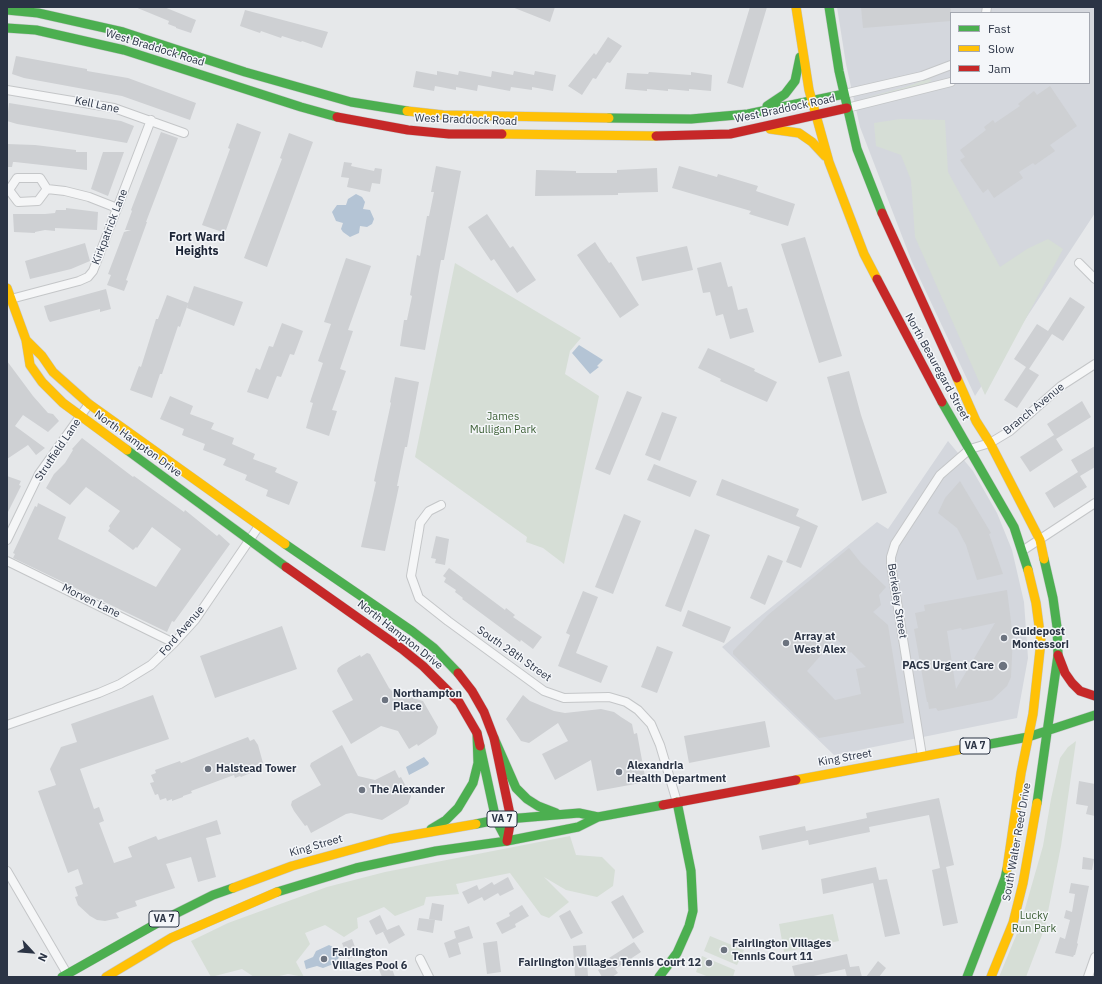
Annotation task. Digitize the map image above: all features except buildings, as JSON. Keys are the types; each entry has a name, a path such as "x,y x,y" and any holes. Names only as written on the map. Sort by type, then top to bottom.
{"main road":[{"name":"North Beauregard Street","path":"796,7 811,100 815,115 829,162 864,254 922,367 970,448 1014,527 1032,580 1041,641 1039,669 1028,737"},
{"name":"North Beauregard Street","path":"829,7 834,46 857,149 876,198 976,422 990,442 1040,540 1053,598 1057,627 1058,655 1048,732"},
{"name":"West Braddock Road","path":"7,10 45,14 123,32 279,82 374,107 443,115 691,119 748,114 844,94"},
{"name":"West Braddock Road","path":"7,28 36,30 110,46 301,107 342,118 408,130 449,134 698,136 730,134 847,108"},
{"path":"748,114 774,103 785,94 794,81 800,61 801,43"},
{"path":"755,129 779,129 799,133 821,150 829,162"},
{"name":"North Hampton Drive","path":"7,288 9,299 26,340 30,365 42,382 63,404 249,541 356,616 423,666 459,702 477,733 496,820 507,841"},
{"name":"North Hampton Drive","path":"26,340 42,356 53,372 89,404 259,526 367,599 434,648 452,665 472,691 484,712 494,738 511,819 507,841"},
{"path":"1058,655 1072,682 1080,691 1095,696"},
{"name":"King Street","path":"106,977 171,938 272,893 356,868 436,851 507,841 578,827 598,817 1028,737 1048,732 1095,715"},
{"name":"South Walter Reed Drive","path":"991,977 1013,923 1023,883 1048,732"},
{"path":"423,834 446,820 458,808 473,783 478,763 477,733"},
{"name":"South Walter Reed Drive","path":"967,977 1005,878 1028,737"},
{"path":"494,738 516,788 527,799 538,806 550,812 561,814"},
{"name":"South 28th Street","path":"659,977 677,953 689,926 693,911 691,871 677,802"},
{"name":"King Street","path":"66,976 161,921 213,895 266,874 352,848 496,820 579,813 598,817"}],"street":[{"name":"West Braddock Road","path":"844,94 929,74 950,65"},
{"name":"West Braddock Road","path":"847,108 950,82"},
{"name":"Kell Lane","path":"7,90 114,108 184,132"},
{"name":"Kirkpatrick Lane","path":"9,299 88,278 93,271 151,120"},
{"path":"17,178 40,178 47,190 38,201 18,202 8,190 17,178"},
{"path":"47,190 77,194 117,208"},
{"path":"1079,263 1095,279"},
{"name":"Branch Avenue","path":"970,448 990,442 1010,431 1061,386 1095,364"},
{"name":"Strutfield Lane","path":"7,540 39,474 89,404"},
{"name":"Berkeley Street","path":"922,756 891,557 894,544 934,483 970,448"},
{"path":"1022,551 1095,503"},
{"name":"South 28th Street","path":"441,505 429,511 420,523 411,576 419,598 448,622 544,691 564,698 609,697 626,702 638,710 651,724 660,745 677,802"},
{"name":"Ford Avenue","path":"7,725 69,704 120,684 151,665 195,620 259,526"},
{"name":"Morven Lane","path":"7,561 174,643"},
{"path":"7,871 66,976"},
{"path":"1088,977 1095,958"},
{"path":"420,959 429,977"}],"shaded area":[{"path":"837,7 1095,7 1095,213 975,396 912,262 860,127 846,64"},
{"path":"948,441 973,471 997,513 1012,550 1024,602 1028,658 1017,718 834,755 722,647 877,522 888,529"}],"green space":[{"path":"927,79 932,80 927,84 860,99 906,87"},
{"path":"900,119 945,120 948,172 1000,267 1027,249 1048,239 1063,249 985,395 915,237 911,180 901,155 876,146 874,123"},
{"name":"James Mulligan Park","path":"455,263 581,338 570,351 565,374 599,396 564,564 543,548 526,542 527,537 415,457"},
{"name":"Lucky Run Park","path":"1076,741 1061,846 1045,927 1026,977 999,977 1020,926 1043,846 1060,758 1068,747"},
{"path":"570,836 576,855 602,857 615,870 613,886 597,897 566,890 544,877 569,902 549,918 541,915 510,873 456,884 459,894 426,897 424,905 395,916 384,907 357,918 358,928 344,937 325,925 305,933 310,944 296,962 304,977 288,974 275,977 254,977 242,969 211,977 191,941 228,923 327,887 385,872"},
{"path":"833,914 839,941 784,952 779,924"},
{"name":"Fairlington Villages Tennis Court 11","path":"710,936 744,950 737,965 704,951"},
{"name":"Fairlington Villages Tennis Court 12","path":"702,956 735,970 733,977 709,977 696,972"}],"water":[{"path":"356,194 362,197 365,202 363,209 370,210 374,219 372,224 367,227 360,226 359,233 350,237 343,232 341,229 343,223 336,221 332,212 337,205 346,205 348,199"},
{"path":"579,345 603,360 597,366 599,367 590,374 572,353"},
{"path":"424,757 429,763 428,765 409,775 406,767"},
{"name":"Fairlington Villages Pool 6","path":"329,945 335,948 339,957 336,963 323,968 317,966 306,969 304,961 313,957 316,951"}],"traffic: fast":[{"path":"829,7 839,71 857,149 882,213"},
{"path":"7,10 38,13 123,32 245,72 351,102 407,111"},
{"path":"7,28 36,30 124,50 301,107 337,117"},
{"path":"767,106 785,94 795,81 800,57"},
{"path":"609,118 691,119 748,114 844,94"},
{"path":"942,402 1014,527 1028,570"},
{"path":"127,450 286,567"},
{"path":"285,544 412,631 434,648 458,673"},
{"path":"1037,803 1058,655 1057,627 1053,598 1044,559"},
{"path":"963,749 1028,737 1095,715"},
{"path":"431,829 446,820 458,808 473,783 478,763 477,733"},
{"path":"494,738 516,788 527,799 538,806 556,813"},
{"path":"480,746 496,820 507,841"},
{"path":"659,977 677,953 689,926 693,911 691,871 677,802"},
{"path":"277,892 356,868 436,851 507,841 578,827 598,817 663,805"},
{"path":"476,824 496,820 579,813 598,817"},
{"path":"967,977 1005,878 1007,869"},
{"path":"62,977 161,921 213,895 233,888"}],"traffic: slow":[{"path":"796,7 809,90 829,162 864,254 877,279"},
{"path":"407,111 443,115 609,118"},
{"path":"770,129 799,133 812,142 825,156"},
{"path":"502,134 656,136"},
{"path":"7,288 26,340 30,365 42,382 63,403 127,450"},
{"path":"26,340 42,356 53,372 89,404 285,544"},
{"path":"957,378 976,421 990,443 1040,540 1044,559"},
{"path":"1007,869 1021,773 1033,714 1041,641 1036,603 1028,570"},
{"path":"796,780 963,749"},
{"path":"991,977 1013,923 1023,883 1037,803"},
{"path":"233,888 292,866 390,839 476,824"},
{"path":"106,977 171,938 277,892"}],"traffic: jam":[{"path":"656,136 730,134 847,108"},
{"path":"337,117 408,130 449,134 502,134"},
{"path":"882,213 957,378"},
{"path":"877,279 942,402"},
{"path":"286,567 402,649 423,666 459,702 477,733 480,746"},
{"path":"1058,655 1065,673 1072,683 1080,691 1095,696"},
{"path":"458,673 472,691 484,712 494,738 511,819 507,841"},
{"path":"663,805 796,780"}],"place":[{"name":"Guidepost Montessori","path":"1004,638"},
{"name":"Array at West Alex","path":"786,643"},
{"name":"PACS Urgent Care","path":"1003,666"},
{"name":"Northampton Place","path":"385,700"},
{"name":"Halstead Tower","path":"208,769"},
{"name":"Alexandria Health Department","path":"619,772"},
{"name":"The Alexander","path":"362,790"},
{"name":"Fairlington Villages Tennis Court 11","path":"724,950"},
{"name":"Fairlington Villages Pool 6","path":"324,959"},
{"name":"Fairlington Villages Tennis Court 12","path":"709,963"}],"district":[{"name":"Fort Ward Heights","path":"197,245"}]}
